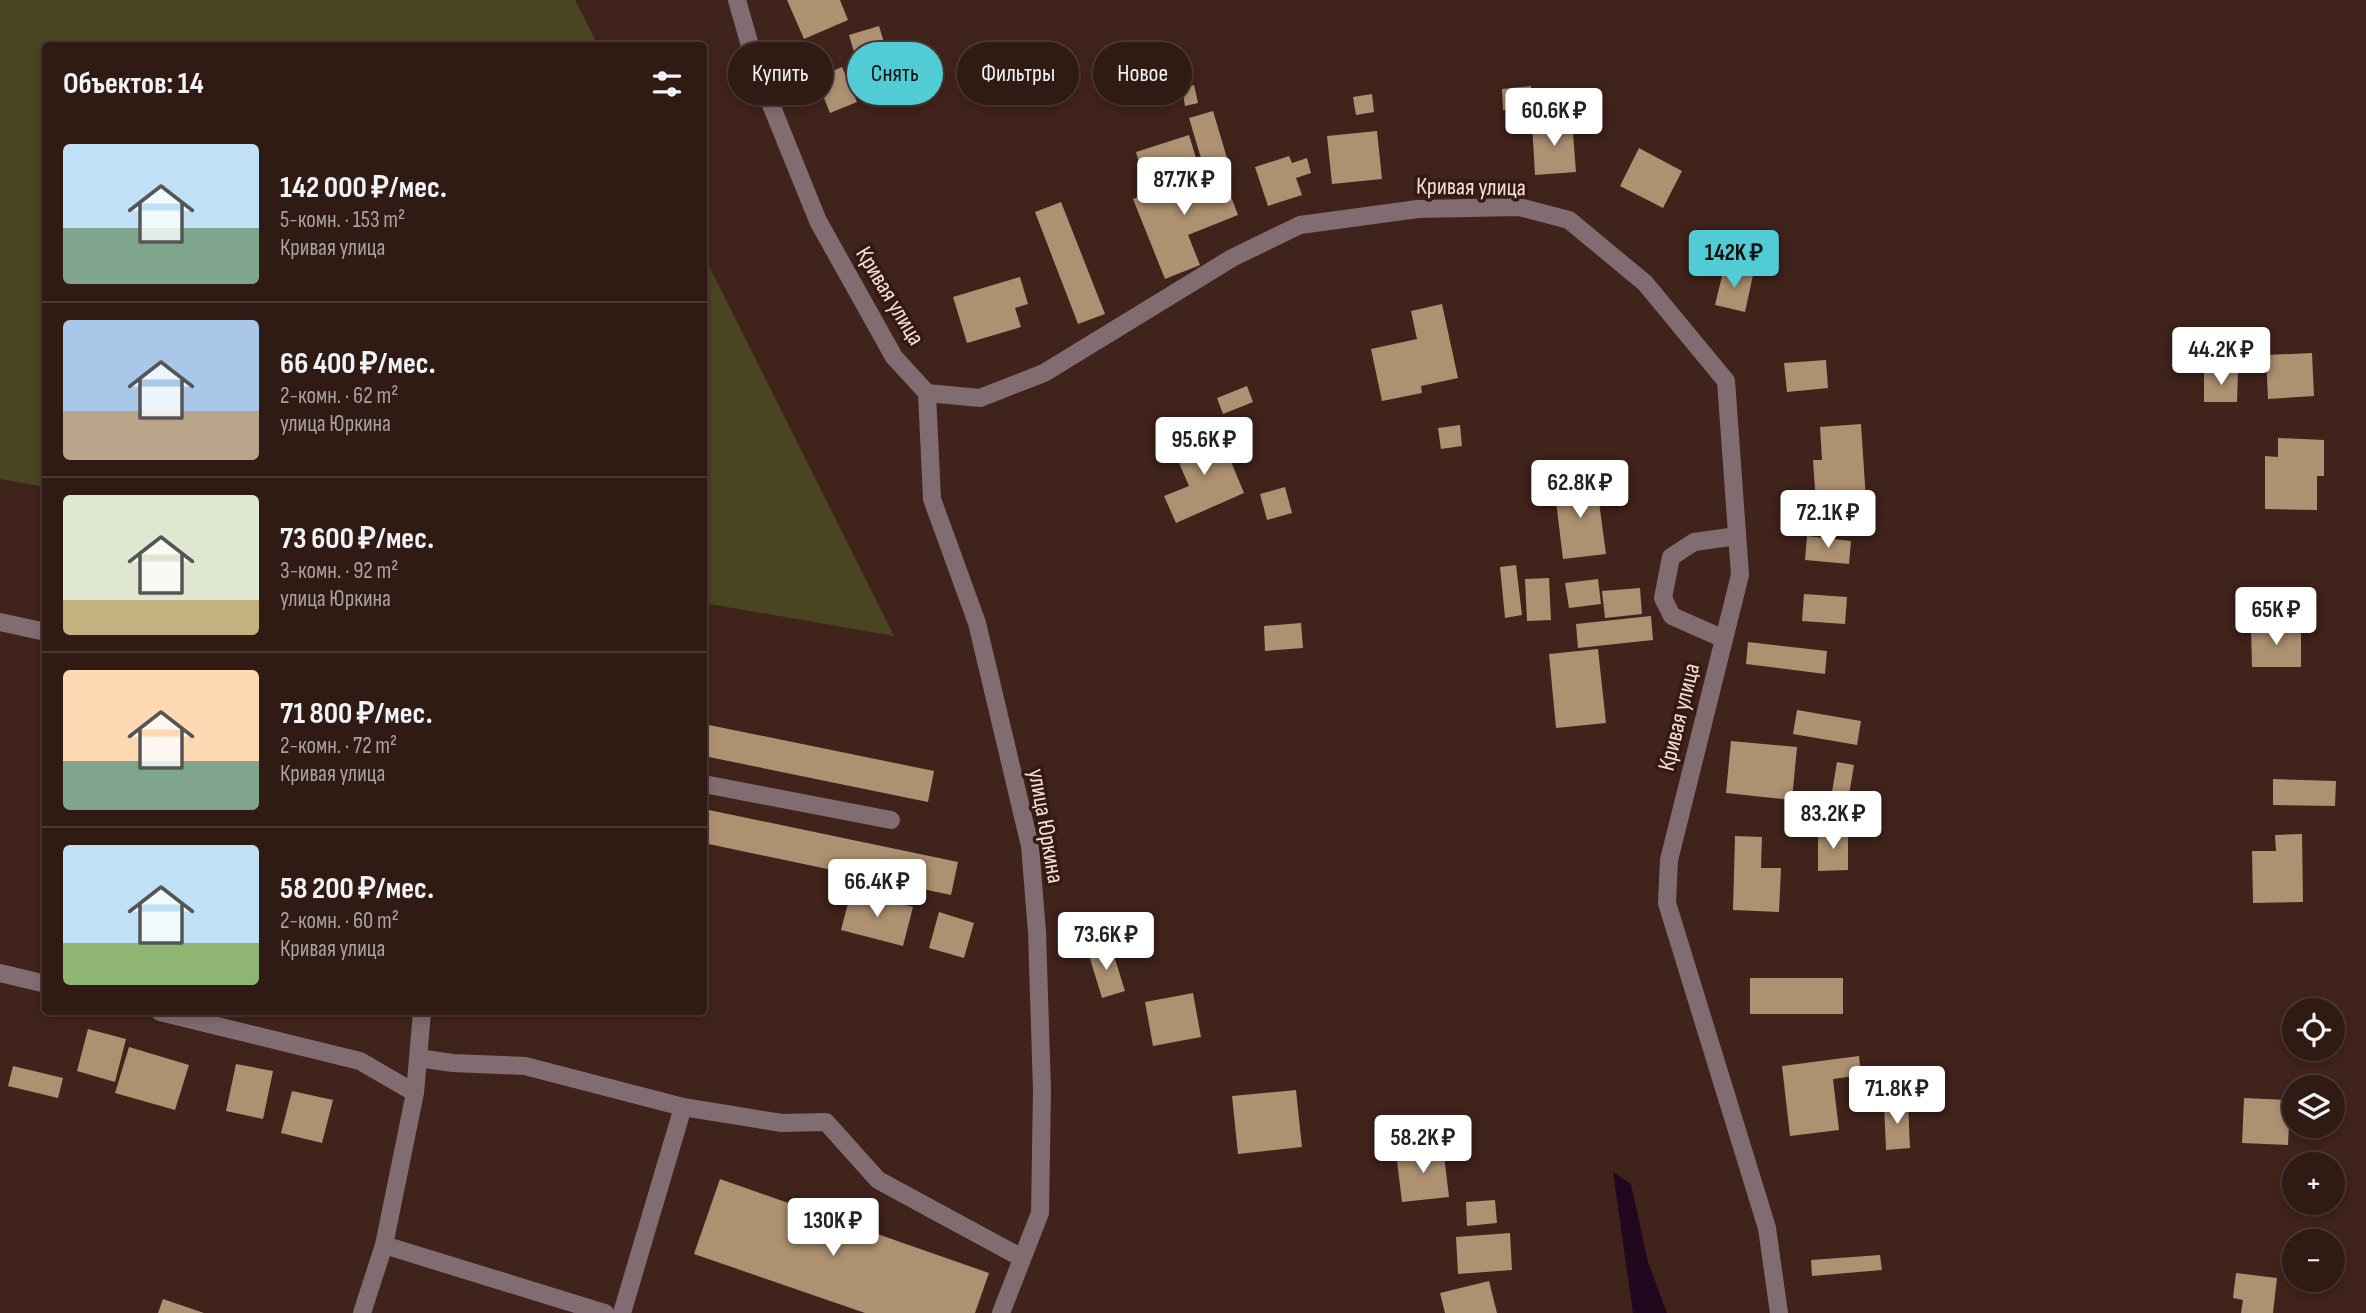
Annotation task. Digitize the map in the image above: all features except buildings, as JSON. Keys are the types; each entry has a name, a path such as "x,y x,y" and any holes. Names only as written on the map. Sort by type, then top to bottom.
{"street":[{"name":"Кривая улица","path":"737,0 757,70 818,221 894,357 927,393 980,397 1044,373 1232,258 1300,225 1418,209 1519,207 1569,220 1645,283 1726,381 1740,575 1669,860 1667,904 1767,1228 1779,1313"},
{"name":"улица Юркина","path":"927,393 932,499 977,623 1030,846 1037,932 1042,1090 1040,1213 1001,1313"},
{"path":"1724,639 1672,616 1663,598 1671,557 1695,542 1737,536"},
{"path":"0,622 42,631"},
{"path":"707,785 891,820"},
{"path":"0,973 42,983"},
{"path":"172,1015 360,1061 415,1093"},
{"path":"362,1313 384,1245 415,1093 422,1015"},
{"path":"418,1058 453,1063 525,1066 683,1107 782,1123 825,1122 878,1180 1022,1258"},
{"path":"622,1313 683,1107"},
{"path":"384,1245 605,1313"}],"shaded area":[{"path":"0,0 575,0 596,42 42,42 42,486 0,479"},
{"path":"707,262 894,636 707,604"},
{"path":"1613,1172 1631,1184 1648,1262 1667,1313 1633,1313"}]}
